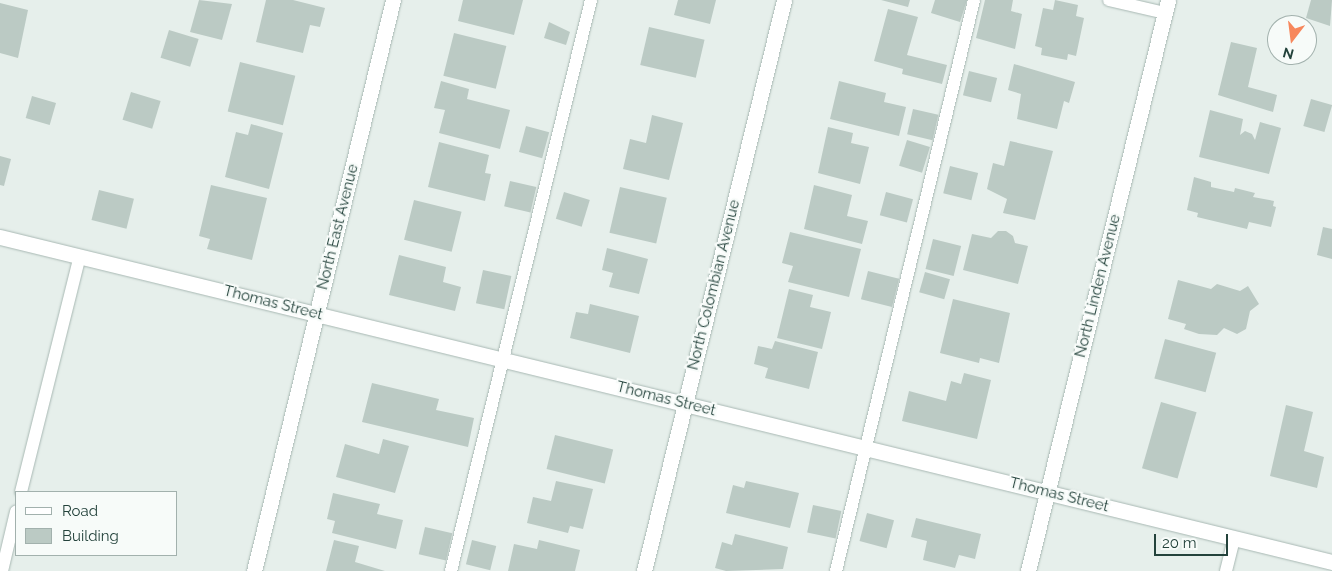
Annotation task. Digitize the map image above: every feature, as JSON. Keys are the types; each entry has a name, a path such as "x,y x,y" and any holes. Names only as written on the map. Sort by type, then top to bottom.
{"street":[{"name":"North East Avenue","path":"254,571 393,0"},
{"name":"North Colombian Avenue","path":"644,571 784,0"},
{"name":"North Linden Avenue","path":"1028,571 1167,6"},
{"name":"Thomas Street","path":"0,237 1332,562"}],"lane":[{"path":"451,571 591,0"},
{"path":"836,571 974,0"},
{"path":"1109,0 1167,6"},
{"path":"21,491 80,256"},
{"path":"2,571 15,516"},
{"path":"1226,571 1234,538"}],"building":[{"path":"199,0 232,4 222,40 190,32"},
{"path":"266,0 293,0 325,8 320,27 310,25 303,53 256,42"},
{"path":"463,0 523,0 514,35 458,21"},
{"path":"678,0 716,0 710,24 674,15"},
{"path":"881,0 910,0 908,7"},
{"path":"935,0 967,0 960,22 931,13"},
{"path":"985,0 1013,0 1011,11 1022,14 1015,49 976,38"},
{"path":"1055,0 1078,5 1076,16 1084,18 1076,56 1068,54 1067,60 1041,55 1042,48 1035,46 1043,8 1053,10"},
{"path":"1311,0 1332,0 1330,26 1317,22 1317,15 1307,15"},
{"path":"0,3 28,10 18,58 0,53"},
{"path":"888,9 918,17 907,55 947,65 942,84 902,74 903,69 874,61"},
{"path":"549,22 570,32 566,45 544,38"},
{"path":"649,27 705,40 696,78 640,65"},
{"path":"169,30 199,39 190,67 161,58"},
{"path":"454,33 506,46 496,89 443,76"},
{"path":"1231,42 1257,48 1248,87 1277,95 1273,112 1218,95"},
{"path":"240,62 295,76 283,125 228,111"},
{"path":"1014,64 1075,82 1069,103 1064,101 1057,129 1017,119 1021,94 1008,90"},
{"path":"969,71 997,78 991,102 963,95"},
{"path":"441,81 469,89 467,99 510,110 500,149 439,133 445,110 434,108"},
{"path":"839,81 886,93 884,102 906,107 899,136 830,119"},
{"path":"131,92 161,101 152,129 123,120"},
{"path":"32,96 56,103 50,125 26,118"},
{"path":"1311,99 1332,105 1324,132 1303,126"},
{"path":"913,109 938,115 932,140 907,134"},
{"path":"1210,110 1243,119 1240,135 1245,131 1252,134 1255,140 1260,122 1281,128 1269,174 1199,157"},
{"path":"652,115 683,123 669,180 623,169 630,139 646,143"},
{"path":"251,124 283,133 269,189 225,177 236,132 248,135"},
{"path":"526,126 549,132 542,158 519,152"},
{"path":"828,127 853,133 851,143 869,147 860,184 818,173"},
{"path":"907,140 930,147 922,173 899,166"},
{"path":"1010,141 1053,151 1035,220 1003,213 1007,199 987,189 993,163 1004,166"},
{"path":"439,142 489,155 485,173 491,174 485,201 428,187"},
{"path":"0,156 11,159 4,186 0,185"},
{"path":"950,166 978,173 971,200 943,193"},
{"path":"1194,177 1211,182 1211,187 1234,192 1235,188 1255,193 1253,197 1274,201 1273,206 1276,207 1271,227 1249,222 1247,229 1197,217 1198,213 1187,210"},
{"path":"510,181 536,187 530,212 504,206"},
{"path":"211,185 267,198 252,260 207,249 210,239 199,236"},
{"path":"814,185 852,195 847,216 868,221 862,244 804,229"},
{"path":"620,187 667,198 656,244 609,233"},
{"path":"99,190 134,199 126,229 92,220"},
{"path":"564,192 590,200 582,227 556,219"},
{"path":"886,192 913,199 907,222 880,215"},
{"path":"414,200 462,212 452,252 404,240"},
{"path":"1323,227 1332,229 1332,259 1317,255"},
{"path":"998,231 1006,231 1013,236 1015,243 1028,246 1018,284 963,270 972,234 991,238"},
{"path":"790,232 861,249 849,297 788,282 793,266 782,263"},
{"path":"933,239 961,246 954,276 926,269"},
{"path":"607,248 648,259 639,294 609,287 613,273 602,270"},
{"path":"399,255 446,267 443,282 461,287 455,311 389,295"},
{"path":"483,270 511,276 504,309 476,303"},
{"path":"868,271 899,279 892,307 861,299"},
{"path":"925,272 950,279 944,299 919,292"},
{"path":"1178,280 1211,289 1217,284 1240,291 1248,286 1259,304 1250,311 1246,329 1237,334 1224,328 1217,335 1199,334 1184,329 1186,324 1168,319"},
{"path":"789,289 813,295 810,307 831,312 822,349 777,338"},
{"path":"953,299 1010,313 999,363 980,358 979,363 940,353"},
{"path":"590,304 639,316 630,353 570,338 576,312 588,314"},
{"path":"1165,339 1216,353 1206,392 1154,379"},
{"path":"775,341 818,352 809,389 765,378 768,368 754,364 758,346 772,349"},
{"path":"964,373 991,380 977,439 902,421 909,391 946,401 951,381 961,384"},
{"path":"372,383 439,399 436,410 474,418 468,447 362,422"},
{"path":"1161,402 1197,412 1178,479 1142,468"},
{"path":"1286,405 1313,412 1304,451 1324,457 1317,488 1270,476"},
{"path":"555,435 613,450 605,483 547,469"},
{"path":"383,439 409,446 395,493 336,477 345,444 379,454"},
{"path":"556,481 593,489 583,529 570,526 568,533 527,523 533,497 551,501"},
{"path":"746,481 799,493 790,528 726,513 733,485 744,488"},
{"path":"333,493 380,504 377,514 403,520 396,549 332,533 335,521 327,519"},
{"path":"813,505 841,511 836,538 807,532"},
{"path":"867,513 894,520 887,548 859,541"},
{"path":"916,518 981,534 975,559 959,555 955,568 923,560 927,541 911,537"},
{"path":"425,527 452,533 446,561 419,554"},
{"path":"735,534 788,547 783,569 726,571 715,568 722,542 732,545"},
{"path":"334,540 359,546 355,562 385,571 326,571"},
{"path":"472,540 496,546 490,570 466,564"},
{"path":"539,540 580,550 575,571 508,571 514,544 537,549"}]}
